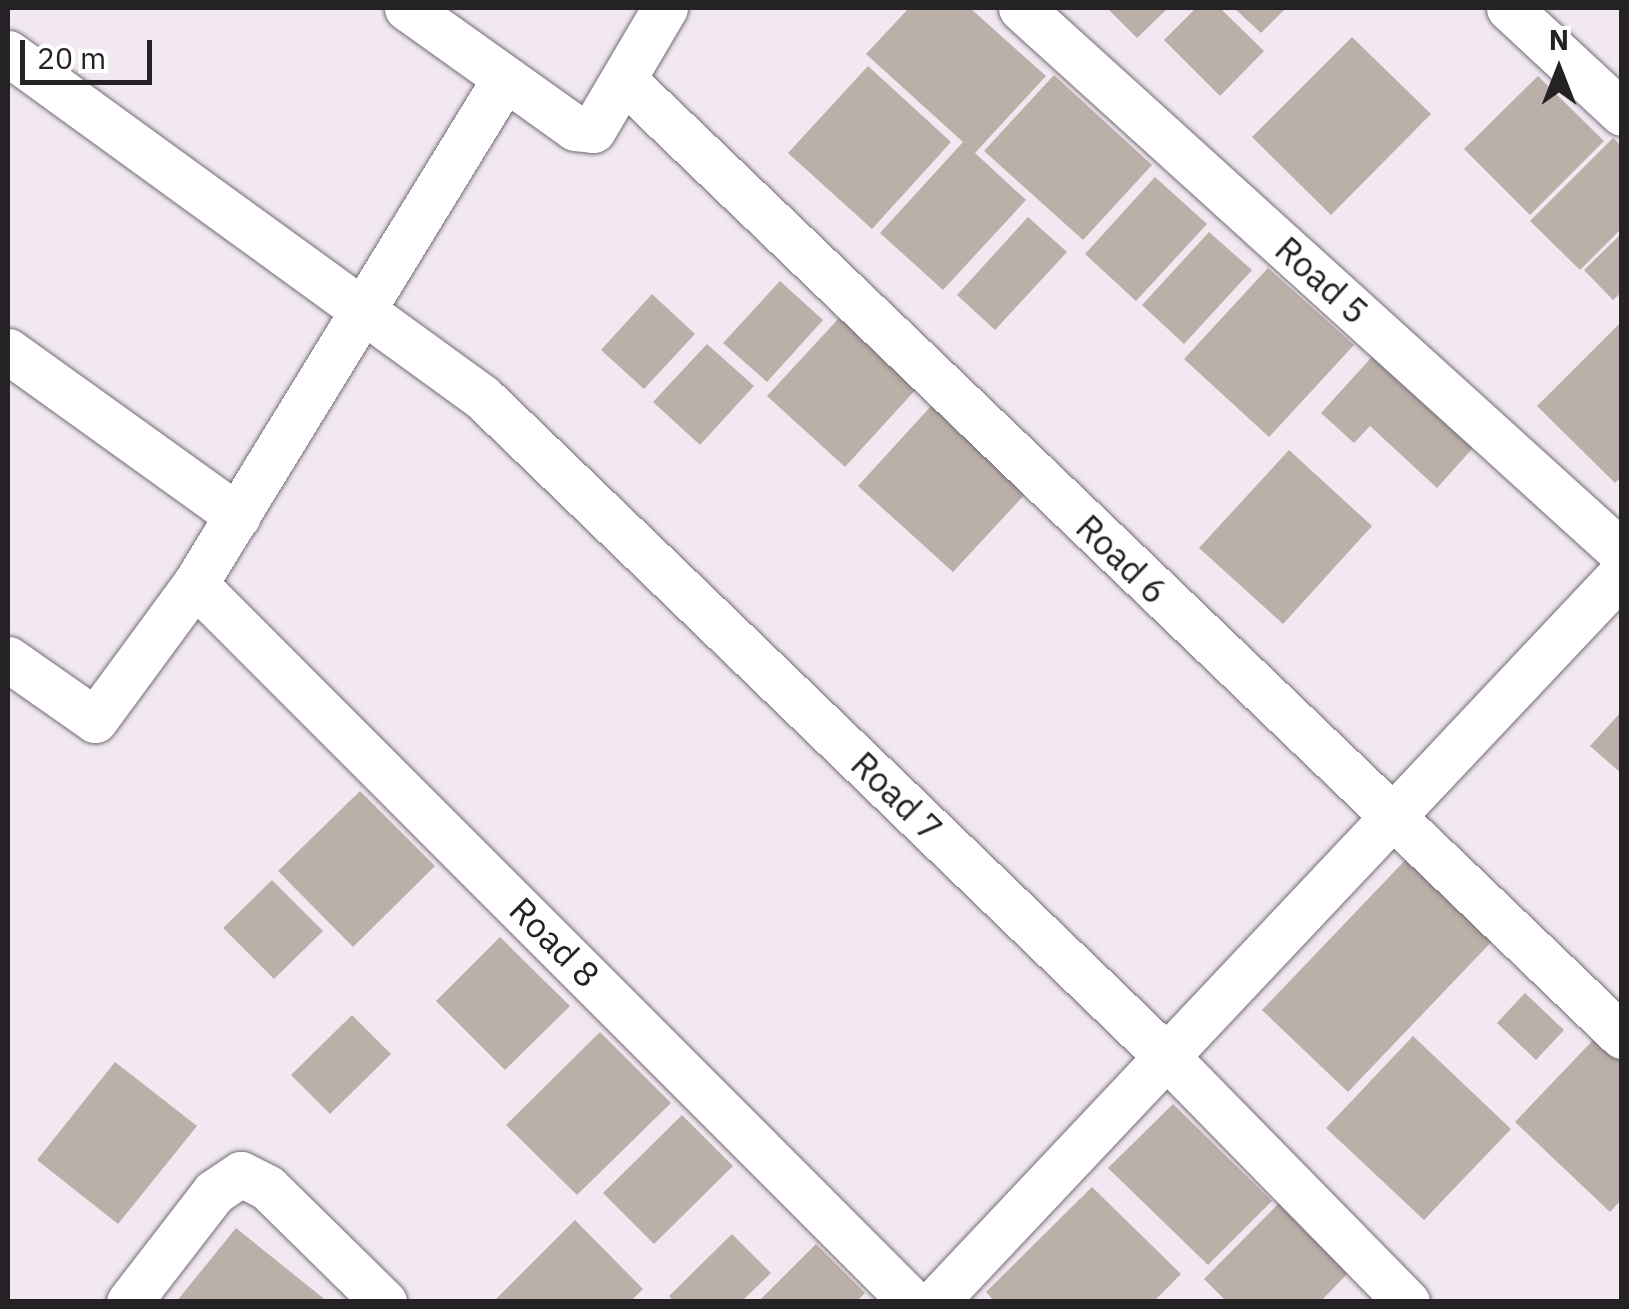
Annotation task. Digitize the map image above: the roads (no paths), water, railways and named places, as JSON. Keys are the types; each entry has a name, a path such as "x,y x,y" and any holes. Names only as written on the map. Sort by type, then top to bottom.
{"street":[{"path":"407,8 575,128 593,130 665,8"},
{"name":"Road 5","path":"1021,8 1622,553"},
{"path":"1509,8 1622,113"},
{"name":"Road 7","path":"8,54 482,397 1168,1058 1408,1302"},
{"path":"8,658 95,720 195,584 365,316 505,78"},
{"name":"Road 6","path":"624,80 1622,1036"},
{"path":"8,350 238,516"},
{"path":"935,1302 1394,821 1622,573"},
{"name":"Road 8","path":"195,584 912,1302"},
{"path":"130,1302 214,1192 240,1174 268,1188 384,1302"}]}
